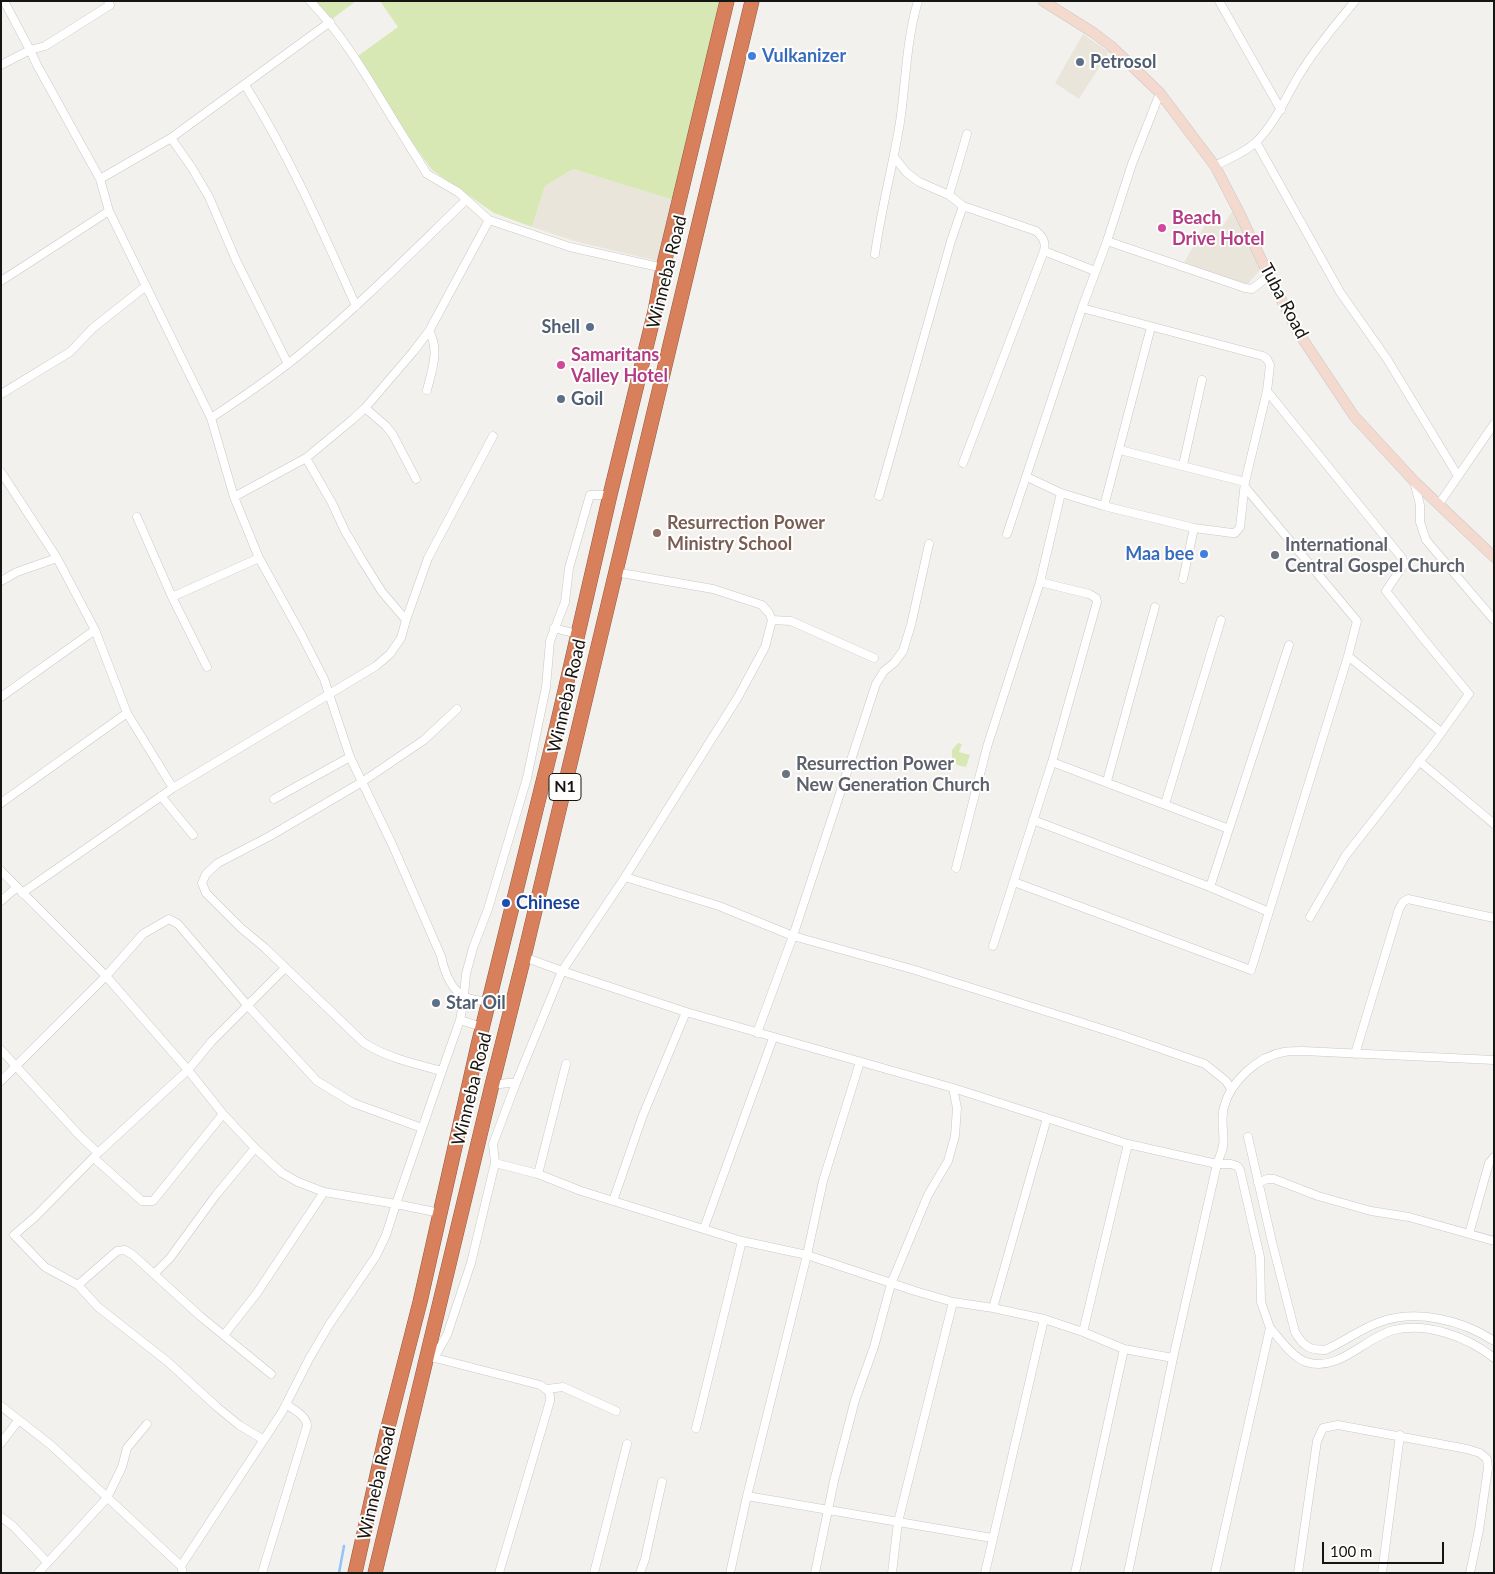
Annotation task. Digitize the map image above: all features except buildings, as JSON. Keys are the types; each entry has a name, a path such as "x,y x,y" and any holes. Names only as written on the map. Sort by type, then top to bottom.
{"highway":[{"name":"Winneba Road","path":"355,1573 386,1436 420,1302 482,1027 543,781 727,1"},
{"name":"Winneba Road","path":"375,1573 430,1357 439,1310 492,1085 752,1"},
{"path":"680,203 702,208"},
{"path":"420,1302 430,1303 439,1310"}],"street":[{"path":"4,1 100,179 109,211 211,418 234,497 259,558 301,634 329,694 350,757 392,844 437,947 445,973 464,996 489,1002"},
{"path":"310,1 330,22 351,51 427,174 458,192 490,220 570,247 663,268"},
{"path":"875,254 880,216 894,157 900,120 912,21 918,1"},
{"name":"Tuba Road","path":"1043,1 1111,46 1160,93 1215,166 1298,332 1354,416 1414,481 1493,554"},
{"path":"1219,1 1281,110"},
{"path":"1215,166 1256,142 1281,110 1304,66 1355,1"},
{"path":"1,65 30,50 45,46 111,2"},
{"path":"100,179 171,138 330,22"},
{"path":"245,85 268,121 314,211 356,306"},
{"path":"1007,534 1082,308 1107,241 1132,164 1160,93"},
{"path":"948,194 967,134"},
{"path":"171,138 192,168 208,198 236,260 288,364"},
{"path":"1256,142 1340,292 1387,359 1458,476"},
{"path":"894,157 906,174 948,194 963,206 1036,230 1043,237 1045,245 963,463"},
{"path":"211,418 288,364 356,306 466,200"},
{"path":"879,496 951,241 963,206"},
{"path":"1,281 109,211"},
{"path":"234,497 306,458 365,408 429,331 490,220"},
{"path":"1107,241 1245,288 1252,289 1269,276"},
{"path":"1044,251 1095,271"},
{"path":"1,394 70,352 93,328 146,286"},
{"path":"1027,477 1061,493 1104,506 1194,528 1236,533 1240,527 1245,484 1267,391 1270,365 1266,359 1263,356 1151,328 1082,308"},
{"path":"1104,506 1151,328"},
{"path":"427,390 435,352 434,339 429,331"},
{"path":"1182,465 1202,380"},
{"path":"1267,391 1402,558 1404,564 1386,591 1470,694 1346,855 1310,917"},
{"path":"365,408 386,426 416,480"},
{"path":"1439,504 1494,424"},
{"path":"1,901 173,788 376,666 390,654 402,638 406,620 428,558 493,436"},
{"path":"1014,882 1251,970 1348,656 1357,621 1245,484 1182,465 1120,450"},
{"path":"306,458 362,560 382,592 406,620"},
{"path":"1,472 57,558 95,630 127,713 173,788"},
{"path":"1414,481 1420,505 1420,522 1426,540 1494,620"},
{"path":"956,868 987,748 1040,582 1061,493"},
{"path":"1,1406 52,1446 182,1569 282,1412 329,1325 376,1256 386,1235 460,1020 466,974 473,948 491,900 527,778 546,687 550,641 565,602 569,568 590,494 610,495"},
{"path":"137,518 172,598 207,667"},
{"path":"1183,579 1194,528"},
{"path":"757,1033 793,936 876,684 884,671 904,651 929,544"},
{"path":"1,581 17,572 57,558"},
{"path":"172,598 259,558"},
{"path":"499,1573 550,1402 550,1394 547,1389 540,1385 430,1357 448,1335 471,1263 496,1163 493,1144 562,971 625,877 738,697 765,647 772,620 769,613 762,606 713,589 615,572"},
{"path":"993,946 1052,762 1097,602 1096,598 1089,594 1040,582"},
{"path":"1107,781 1155,607"},
{"path":"772,620 791,621 874,658"},
{"path":"1166,804 1221,620"},
{"path":"554,628 577,634"},
{"path":"1,697 95,630"},
{"path":"1210,887 1290,645"},
{"path":"1348,656 1442,732"},
{"path":"442,1072 377,1051 364,1042 241,928 206,893 202,883 206,874 218,863 270,836 362,782 424,740 457,709"},
{"path":"1,803 127,713"},
{"path":"274,799 350,757"},
{"path":"1419,761 1494,824"},
{"path":"1052,762 1107,781 1229,829"},
{"path":"527,778 543,781"},
{"path":"161,796 193,835"},
{"path":"1033,820 1210,887 1269,912"},
{"path":"1,871 106,976 188,1070 223,1114 282,1173 298,1182 324,1192 440,1212"},
{"path":"625,877 719,906 793,936 915,970 1118,1034 1205,1064 1226,1080 1231,1089"},
{"path":"1355,1054 1399,909 1403,902 1408,899 1494,918"},
{"path":"1,1081 106,976 143,934 169,919 178,924 248,1006 317,1081 353,1103 422,1128"},
{"path":"524,957 686,1012 953,1088 1128,1144 1217,1164 1237,1166 1240,1170 1260,1257 1261,1302 1270,1328 1298,1357 1307,1362 1326,1363 1352,1353 1393,1330 1415,1328 1440,1332 1460,1339 1480,1347 1494,1358"},
{"path":"264,1440 217,1407 168,1362 98,1307 78,1285 45,1267 14,1235 35,1217 96,1155 188,1070 212,1041 285,968"},
{"path":"613,1201 643,1115 686,1012"},
{"path":"460,1020 482,1027"},
{"path":"704,1228 773,1038"},
{"path":"1,1050 96,1155 142,1200 153,1201 223,1114"},
{"path":"1128,1573 1173,1358 1217,1164 1224,1144 1222,1126 1224,1108 1231,1089 1249,1070 1266,1058 1283,1052 1494,1060"},
{"path":"730,1573 747,1496 807,1255 823,1181 860,1062"},
{"path":"538,1174 566,1064"},
{"path":"492,1085 508,1082 516,1084"},
{"path":"815,1573 828,1509 855,1400 874,1347 891,1284 928,1194 948,1161 958,1108 953,1088"},
{"path":"993,1308 1047,1118"},
{"path":"1248,1137 1295,1332 1300,1342 1307,1348 1325,1350 1381,1322 1405,1317 1445,1320 1467,1327 1494,1341"},
{"path":"1084,1332 1128,1144"},
{"path":"154,1274 170,1258 216,1195 256,1148"},
{"path":"1468,1234 1489,1163 1494,1157"},
{"path":"496,1163 538,1174 613,1201 742,1241 807,1255 891,1284 953,1302 1044,1319 1084,1332 1124,1349 1173,1358"},
{"path":"1258,1183 1267,1179 1274,1179 1371,1211 1409,1217 1494,1241"},
{"path":"224,1335 257,1293 324,1192"},
{"path":"696,1428 742,1241"},
{"path":"78,1285 116,1251 125,1250 200,1316 271,1374"},
{"path":"892,1573 898,1522 953,1302"},
{"path":"985,1573 1044,1319"},
{"path":"1215,1573 1270,1328"},
{"path":"1075,1573 1124,1349"},
{"path":"547,1389 563,1387 616,1412"},
{"path":"262,1573 307,1426 307,1421 286,1404"},
{"path":"1,1443 18,1421"},
{"path":"38,1573 46,1562 107,1498 122,1467 127,1448 148,1424"},
{"path":"1298,1573 1317,1441 1323,1428 1338,1424 1466,1449 1480,1453 1487,1459 1488,1468 1479,1530 1470,1573"},
{"path":"1382,1573 1400,1435"},
{"path":"594,1573 626,1444"},
{"path":"640,1573 662,1482"},
{"path":"747,1496 992,1538"},
{"path":"1,1517 13,1526 46,1562"}],"shaded area":[{"path":"1083,34 1109,52 1079,99 1055,83"},
{"path":"573,169 673,200 657,261 574,241 532,227 545,186"},
{"path":"1234,209 1260,270 1247,285 1184,263 1208,219 1222,227"}],"green space":[{"path":"316,1 356,1 332,19"},
{"path":"380,1 721,1 673,200 573,169 545,186 532,227 494,213 432,170 402,128 358,56 398,27"},
{"path":"958,743 962,744 959,752 970,755 966,767 957,765 952,759 952,750"}],"waterway":[{"path":"339,1573 344,1546"}],"place":[{"name":"Vulkanizer","path":"752,56"},
{"name":"Petrosol","path":"1080,62"},
{"name":"Beach Drive Hotel","path":"1162,228"},
{"name":"Shell","path":"590,327"},
{"name":"Samaritans Valley Hotel","path":"561,365"},
{"name":"Goil","path":"561,399"},
{"name":"Resurrection Power Ministry School","path":"657,533"},
{"name":"Maa bee","path":"1204,554"},
{"name":"International Central Gospel Church","path":"1275,555"},
{"name":"Resurrection Power New Generation Church","path":"786,774"},
{"name":"Chinese","path":"506,903"},
{"name":"Star Oil","path":"436,1003"}]}
